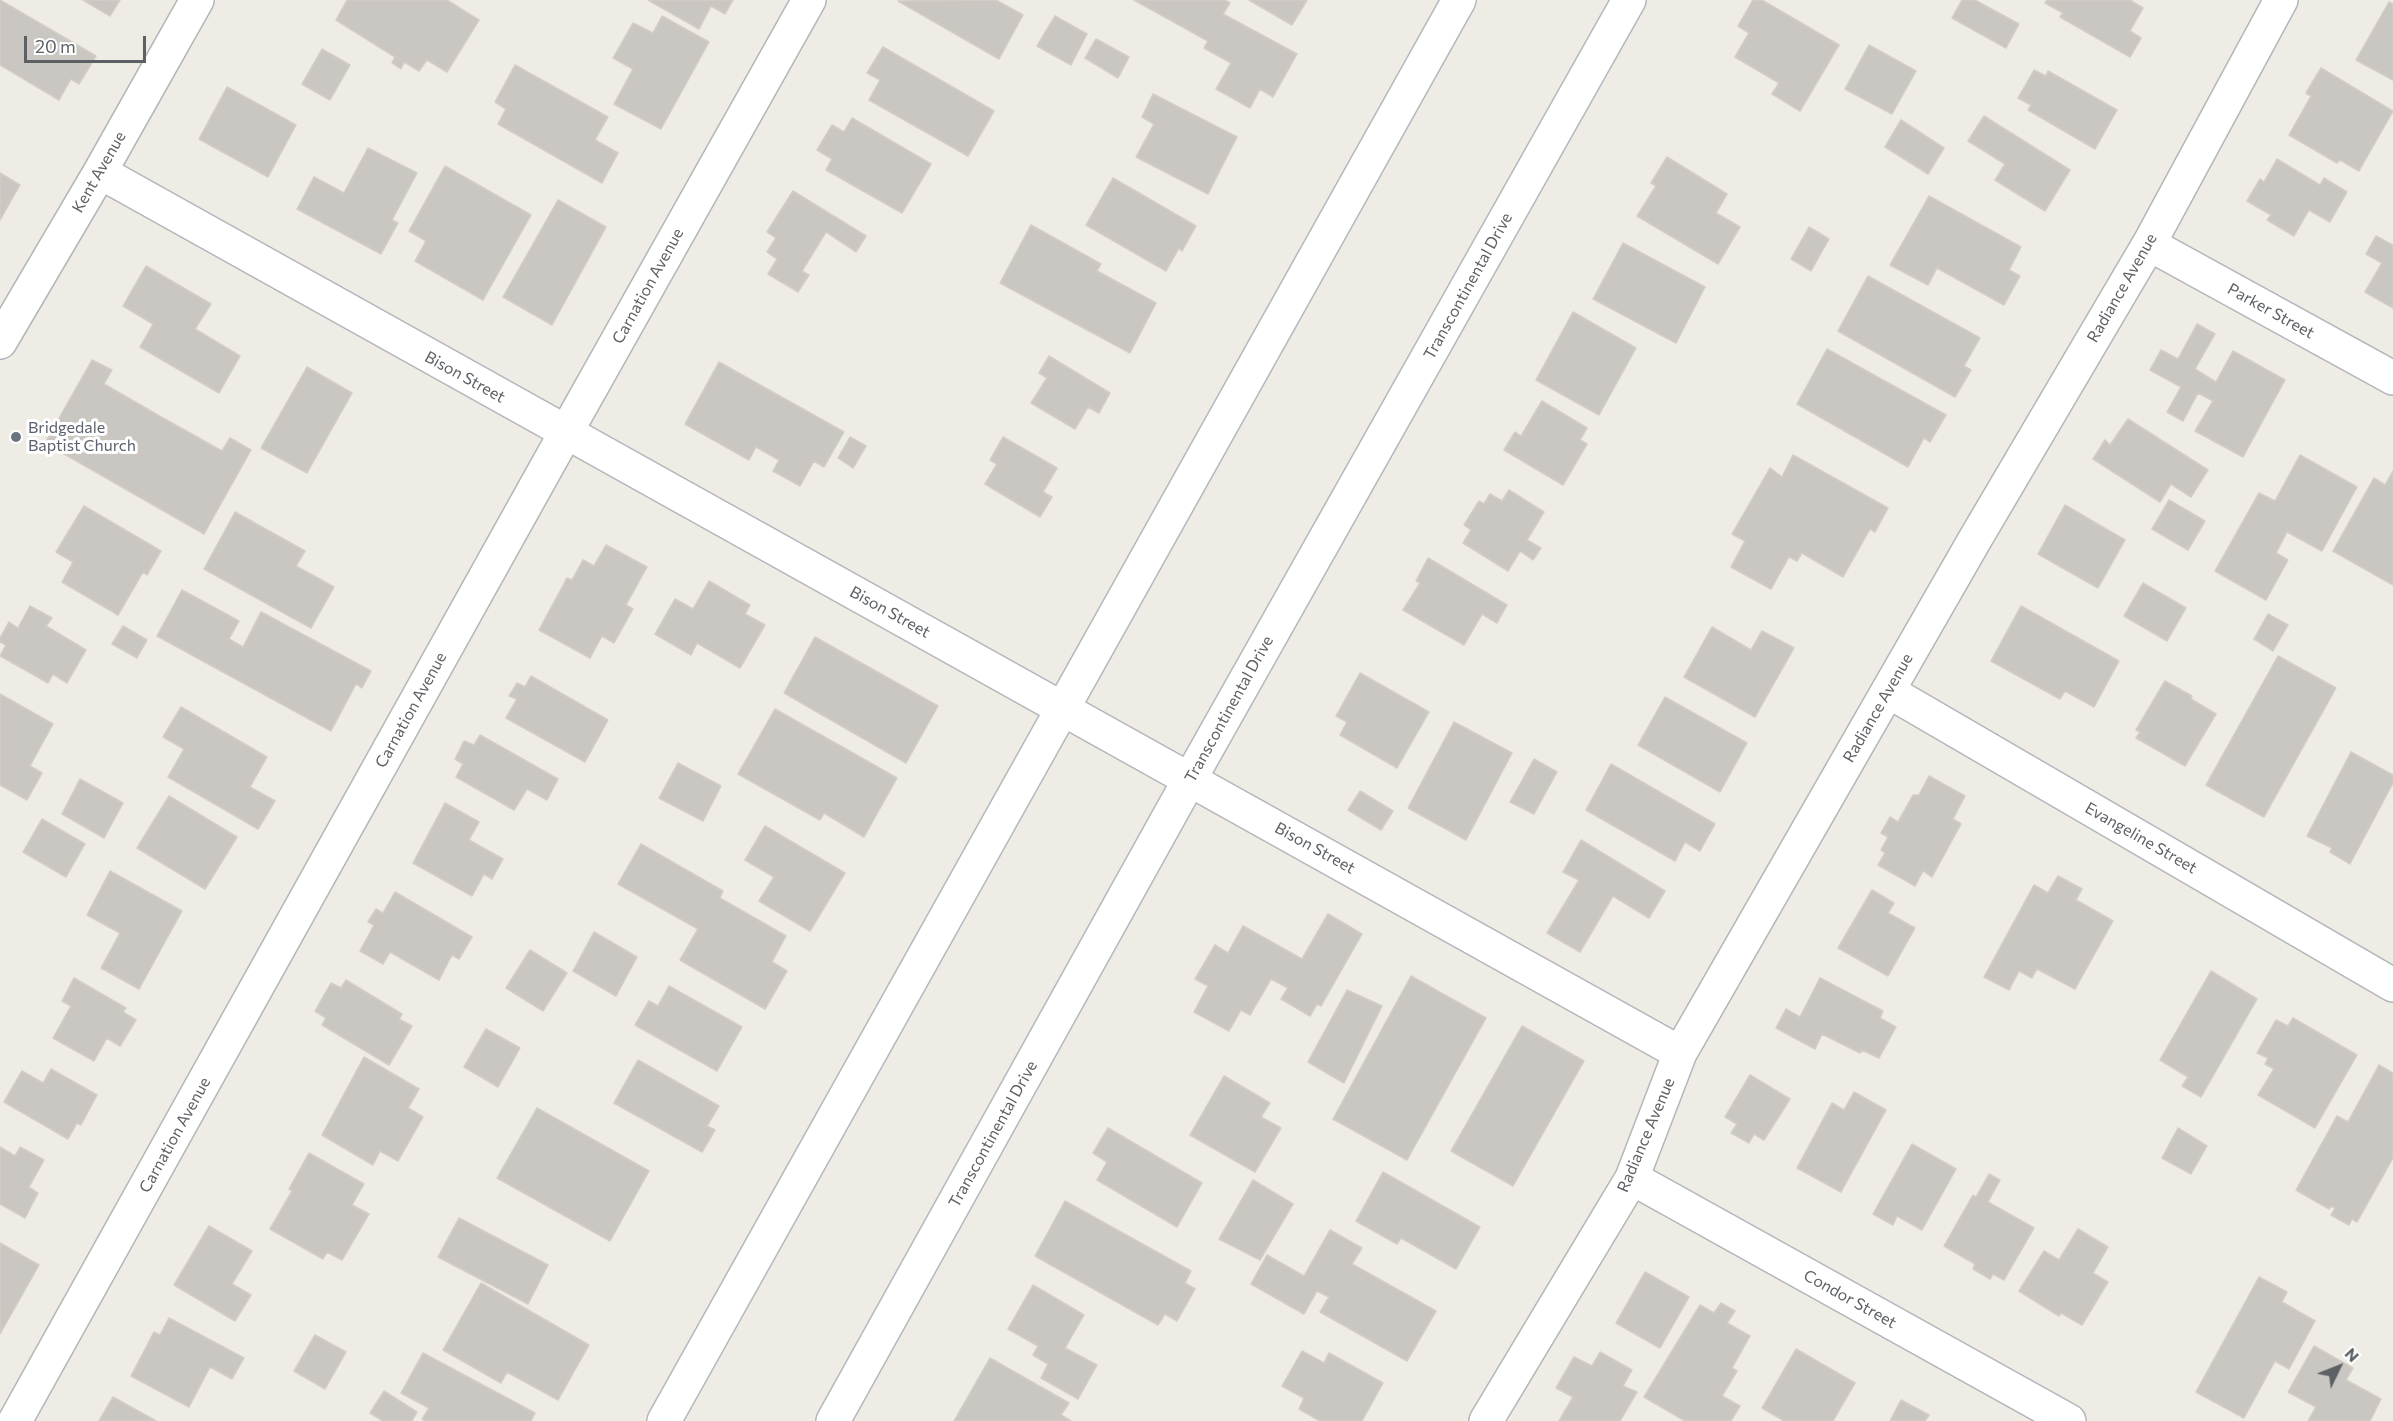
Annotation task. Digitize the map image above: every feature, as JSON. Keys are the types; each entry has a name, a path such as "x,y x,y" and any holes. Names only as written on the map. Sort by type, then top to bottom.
{"street":[{"name":"Kent Avenue","path":"0,342 100,172 196,0"},
{"name":"Carnation Avenue","path":"15,1421 809,0"},
{"path":"664,1421 1459,0"},
{"name":"Transcontinental Drive","path":"833,1421 1191,777 1629,0"},
{"name":"Radiance Avenue","path":"1485,1421 1632,1178 1680,1053 2149,244 2271,3"},
{"name":"Bison Street","path":"100,172 565,434 1191,777 1680,1053"},
{"name":"Parker Street","path":"2149,244 2393,378"},
{"name":"Evangeline Street","path":"1888,691 2393,985"},
{"name":"Condor Street","path":"1632,1178 2069,1421"}],"building":[{"path":"0,0 96,56 79,84 71,79 59,100 0,65"},
{"path":"83,0 120,0 110,16"},
{"path":"347,0 447,0 479,20 447,72 427,60 419,71 404,62 401,69 392,63 395,57 336,20"},
{"path":"648,0 733,0 725,14 711,6 699,29"},
{"path":"996,0 1023,15 999,59 898,1"},
{"path":"1134,0 1225,0 1230,3 1223,14 1297,54 1273,97 1260,89 1250,108 1216,89 1231,63 1204,48 1208,41"},
{"path":"1249,0 1307,0 1292,25"},
{"path":"1753,0 1762,0 1839,45 1800,111 1772,94 1779,83 1735,57 1749,33 1738,26"},
{"path":"1962,0 1975,0 2019,24 2006,48 1952,18"},
{"path":"2047,0 2130,0 2143,8 2130,31 2141,38 2130,57 2060,17 2063,13 2045,3"},
{"path":"2389,2 2393,4 2393,80 2356,60"},
{"path":"662,16 709,42 661,129 614,104 633,69 613,58 633,23 653,33"},
{"path":"1055,16 1087,34 1071,65 1037,46"},
{"path":"1096,39 1129,57 1118,78 1085,58"},
{"path":"1869,45 1916,71 1892,114 1845,89"},
{"path":"883,47 994,111 968,156 869,100 880,80 867,73"},
{"path":"322,49 350,65 330,100 302,84"},
{"path":"515,65 608,117 595,140 618,153 602,183 498,124 506,109 495,102"},
{"path":"2321,68 2393,111 2359,171 2340,160 2337,163 2289,135 2311,96 2306,93"},
{"path":"2034,70 2046,76 2048,71 2117,110 2095,149 2028,110 2031,105 2018,98"},
{"path":"227,87 296,125 268,177 199,139"},
{"path":"1153,94 1237,137 1208,194 1136,157 1154,124 1142,117"},
{"path":"1984,116 2070,170 2045,211 1995,180 2005,164 1968,141"},
{"path":"852,118 931,164 902,213 826,170 832,159 817,150 832,125 844,132"},
{"path":"1901,120 1944,148 1928,174 1885,147"},
{"path":"368,148 417,173 392,220 398,223 381,254 297,209 314,177 344,193"},
{"path":"1667,157 1727,194 1716,213 1740,227 1718,264 1637,216 1656,186 1651,183"},
{"path":"2277,159 2320,185 2324,178 2347,192 2330,222 2309,210 2294,236 2267,220 2271,215 2247,201 2260,179 2264,182"},
{"path":"445,166 531,215 483,300 415,261 426,241 409,231"},
{"path":"0,173 20,185 0,220"},
{"path":"1113,178 1196,226 1182,251 1179,248 1166,271 1086,225"},
{"path":"793,191 866,236 856,252 826,232 802,271 809,275 798,292 768,274 777,259 767,252 776,238 767,232"},
{"path":"1929,196 2021,247 2009,270 2020,276 2004,305 1937,268 1928,285 1890,265"},
{"path":"558,200 606,227 552,325 503,297"},
{"path":"1031,225 1101,264 1097,271 1156,303 1130,353 1000,283"},
{"path":"1809,227 1829,239 1811,271 1791,259"},
{"path":"2376,236 2393,245 2393,308 2365,292 2382,263 2366,254"},
{"path":"1623,243 1705,287 1676,343 1593,299"},
{"path":"146,266 211,304 195,329 240,356 219,393 140,347 153,324 123,306"},
{"path":"1868,276 1980,338 1964,366 1971,370 1955,397 1838,331"},
{"path":"1573,312 1636,348 1599,415 1536,380"},
{"path":"2197,324 2215,334 2195,369 2216,382 2233,351 2285,380 2243,457 2195,431 2213,401 2198,393 2183,421 2167,412 2181,387 2150,370 2161,350 2178,359"},
{"path":"1827,349 1946,415 1930,442 1924,438 1908,467 1797,404"},
{"path":"1049,356 1110,393 1099,413 1088,407 1075,429 1031,403 1047,378 1039,373"},
{"path":"92,360 112,370 104,384 163,418 222,451 230,438 251,450 204,534 45,443"},
{"path":"719,362 844,432 824,467 814,461 800,486 773,471 779,460 756,447 749,460 685,424"},
{"path":"307,367 352,393 307,473 261,448"},
{"path":"1542,401 1587,428 1580,440 1587,444 1563,485 1504,450 1515,432 1521,436"},
{"path":"2128,419 2208,470 2191,497 2171,484 2160,502 2093,459 2105,440 2110,445"},
{"path":"850,437 866,446 853,468 838,458"},
{"path":"1003,437 1057,468 1043,492 1052,497 1040,517 985,484 997,464 990,460"},
{"path":"1793,455 1888,508 1875,532 1870,529 1843,577 1802,553 1797,561 1789,557 1771,589 1731,567 1745,541 1732,534 1770,468 1782,477"},
{"path":"2300,455 2357,487 2322,551 2287,532 2276,553 2288,560 2266,600 2215,571 2259,493 2275,501"},
{"path":"2393,471 2393,585 2333,551 2374,478 2385,485"},
{"path":"1509,490 1544,512 1527,540 1541,548 1533,560 1520,551 1508,571 1463,543 1471,530 1464,525 1479,501 1484,504 1490,494 1502,501"},
{"path":"2169,500 2205,521 2188,550 2152,529"},
{"path":"2065,505 2125,540 2098,588 2038,554"},
{"path":"84,506 161,551 147,575 143,572 118,615 62,582 73,562 56,552"},
{"path":"235,512 305,551 296,566 334,587 311,628 204,569"},
{"path":"606,545 647,567 626,605 633,609 614,643 602,636 590,658 539,630 567,578 572,580 583,560 594,566"},
{"path":"1428,558 1507,605 1497,623 1482,614 1464,645 1403,610 1420,583 1416,581"},
{"path":"709,581 750,605 745,614 765,625 740,668 697,643 691,655 655,634 675,599 693,609"},
{"path":"2143,583 2186,608 2167,641 2124,616"},
{"path":"182,590 239,621 229,639 243,647 261,612 371,671 362,688 356,684 331,731 157,636"},
{"path":"30,606 52,618 46,626 86,650 67,683 53,674 48,683 0,656 6,645 0,642 0,638 9,622 18,628"},
{"path":"2021,606 2119,661 2094,707 2065,691 2060,699 1991,661"},
{"path":"2268,614 2288,625 2273,651 2254,639"},
{"path":"123,626 147,640 137,658 112,644"},
{"path":"1712,627 1751,650 1762,631 1794,648 1755,717 1684,677"},
{"path":"815,637 938,706 906,763 784,693"},
{"path":"2278,656 2336,688 2264,817 2206,785"},
{"path":"1360,673 1429,712 1397,768 1340,735 1347,722 1336,716"},
{"path":"531,676 608,720 585,762 506,718 517,699 509,696 517,683 525,687"},
{"path":"2165,681 2192,696 2191,699 2216,714 2185,766 2136,738 2140,732 2136,730"},
{"path":"0,694 53,724 30,766 42,773 27,800 0,785"},
{"path":"1665,697 1747,743 1720,792 1638,745"},
{"path":"181,707 267,757 250,787 275,801 258,829 168,777 184,749 163,737"},
{"path":"775,709 897,778 864,837 824,813 820,820 738,774"},
{"path":"1454,722 1512,753 1466,840 1408,808"},
{"path":"480,735 558,779 547,800 527,789 514,810 456,777 463,764 455,759 464,741 474,745"},
{"path":"2351,752 2393,775 2393,783 2350,864 2330,852 2332,848 2307,836"},
{"path":"1534,759 1557,772 1534,814 1510,802"},
{"path":"678,763 721,786 703,821 659,798"},
{"path":"1611,764 1715,824 1700,851 1685,842 1675,861 1586,810"},
{"path":"1929,776 1965,796 1953,819 1961,824 1932,877 1923,871 1915,886 1878,865 1885,853 1881,850 1888,837 1881,833 1890,817 1898,822 1913,795 1919,795"},
{"path":"80,779 123,803 104,838 62,814"},
{"path":"1360,791 1393,811 1381,830 1348,810"},
{"path":"169,796 237,837 205,889 137,848"},
{"path":"445,803 479,822 469,840 503,859 492,879 484,874 472,896 413,863"},
{"path":"42,819 85,844 66,877 23,852"},
{"path":"765,826 845,873 810,931 759,901 774,877 745,860"},
{"path":"1581,840 1665,891 1649,918 1613,896 1580,952 1547,933 1579,880 1563,872"},
{"path":"641,844 723,891 720,898 786,936 772,962 787,971 765,1009 680,960 698,929 618,884"},
{"path":"110,871 182,911 139,989 101,968 120,933 87,915"},
{"path":"2058,876 2082,889 2076,900 2113,921 2075,989 2037,969 2032,978 2019,971 2009,990 1984,977 2034,885 2048,893"},
{"path":"1872,890 1894,903 1888,913 1915,928 1888,976 1838,948"},
{"path":"395,892 472,937 459,959 452,955 439,980 390,952 383,964 360,951 374,925 368,922 376,909 383,913"},
{"path":"1328,914 1362,934 1321,1006 1317,1004 1310,1016 1281,999 1288,988 1271,979 1250,1015 1241,1010 1229,1031 1194,1012 1208,986 1195,979 1215,945 1228,953 1243,926 1302,959"},
{"path":"594,932 637,957 616,996 573,971"},
{"path":"530,950 567,973 543,1011 506,988"},
{"path":"2211,971 2257,999 2201,1097 2182,1086 2188,1077 2160,1060"},
{"path":"1411,976 1486,1018 1407,1160 1333,1119"},
{"path":"74,978 126,1008 123,1012 136,1020 120,1046 107,1038 94,1061 53,1038 71,1006 62,1001"},
{"path":"1820,978 1883,1011 1880,1018 1896,1027 1879,1058 1862,1050 1860,1053 1822,1034 1815,1049 1776,1028 1786,1009 1800,1017"},
{"path":"346,980 402,1014 399,1019 412,1026 389,1065 322,1025 326,1018 315,1011 331,983 341,988"},
{"path":"669,986 742,1027 717,1071 635,1025 649,1001 658,1006"},
{"path":"1347,990 1382,1006 1344,1083 1308,1062"},
{"path":"2293,1018 2357,1055 2315,1128 2258,1095 2274,1069 2265,1064 2268,1058 2257,1053 2276,1020 2288,1026"},
{"path":"1522,1026 1584,1061 1513,1186 1451,1151"},
{"path":"486,1029 520,1048 498,1087 464,1067"},
{"path":"364,1057 419,1089 408,1108 423,1117 398,1161 380,1151 373,1165 322,1135"},
{"path":"638,1060 719,1106 707,1126 715,1130 702,1152 614,1103"},
{"path":"2379,1065 2393,1073 2393,1158 2357,1222 2352,1219 2349,1225 2331,1215 2335,1208 2331,1206 2329,1209 2296,1190 2337,1116 2348,1122"},
{"path":"51,1069 97,1095 81,1125 77,1123 68,1139 4,1102 22,1071 43,1083"},
{"path":"1750,1075 1790,1099 1764,1140 1754,1134 1749,1143 1731,1133 1737,1124 1725,1117"},
{"path":"1224,1076 1270,1103 1261,1117 1281,1128 1255,1172 1190,1135"},
{"path":"1854,1092 1886,1110 1841,1192 1797,1168 1832,1103 1844,1110"},
{"path":"537,1108 649,1171 610,1241 497,1178"},
{"path":"1108,1128 1202,1183 1177,1227 1097,1180 1107,1162 1093,1153"},
{"path":"2178,1128 2207,1146 2191,1174 2162,1158"},
{"path":"1912,1144 1956,1169 1922,1230 1897,1216 1893,1225 1873,1214"},
{"path":"0,1147 15,1156 20,1147 44,1160 29,1187 38,1193 25,1218 0,1204"},
{"path":"309,1153 364,1184 352,1205 369,1214 342,1260 327,1252 323,1259 270,1229 292,1191 289,1189"},
{"path":"1383,1172 1480,1227 1456,1269 1401,1238 1397,1244 1356,1221"},
{"path":"1989,1174 2000,1180 1988,1202 2034,1228 2004,1280 1993,1274 1990,1279 1973,1269 1975,1264 1944,1246 1973,1195 1976,1197"},
{"path":"1253,1180 1293,1204 1260,1260 1219,1239"},
{"path":"1065,1201 1191,1271 1185,1283 1195,1289 1177,1321 1165,1314 1158,1325 1035,1256"},
{"path":"459,1218 548,1265 528,1304 438,1257"},
{"path":"209,1226 252,1251 232,1284 251,1295 235,1321 174,1285"},
{"path":"2078,1229 2108,1247 2093,1273 2108,1282 2082,1325 2061,1313 2059,1316 2019,1291 2044,1251 2059,1260"},
{"path":"1330,1230 1362,1248 1352,1264 1436,1311 1407,1361 1320,1312 1329,1297 1317,1291 1304,1314 1251,1284 1267,1255 1304,1276"},
{"path":"0,1243 39,1265 0,1334"},
{"path":"1645,1272 1689,1297 1660,1348 1616,1323"},
{"path":"2259,1277 2287,1292 2282,1302 2315,1321 2289,1369 2275,1361 2244,1418 2196,1392"},
{"path":"481,1283 589,1345 558,1400 507,1372 501,1383 443,1350"},
{"path":"1033,1285 1084,1315 1065,1348 1097,1365 1078,1399 1041,1378 1048,1364 1033,1355 1038,1346 1008,1329"},
{"path":"1721,1303 1735,1311 1727,1323 1750,1336 1732,1368 1737,1371 1722,1396 1740,1406 1731,1421 1685,1421 1644,1397 1700,1305 1714,1313"},
{"path":"169,1318 244,1358 232,1379 210,1367 189,1407 131,1376 154,1332 160,1335"},
{"path":"315,1335 346,1352 325,1389 294,1371"},
{"path":"2314,1346 2353,1368 2346,1380 2381,1399 2370,1421 2308,1421 2316,1407 2288,1392"},
{"path":"1796,1349 1855,1383 1833,1421 1784,1421 1762,1408"},
{"path":"1302,1351 1324,1363 1329,1353 1383,1383 1362,1421 1320,1421 1299,1409 1304,1398 1282,1386"},
{"path":"1600,1352 1632,1370 1623,1386 1637,1392 1620,1421 1559,1421 1573,1397 1556,1388 1574,1357 1592,1366"},
{"path":"423,1353 535,1413 531,1421 425,1421 422,1419 429,1408 401,1393"},
{"path":"990,1358 1069,1403 1061,1415 1071,1421 954,1421"},
{"path":"384,1391 417,1412 412,1421 383,1421 370,1413"},
{"path":"113,1397 156,1421 99,1421"},
{"path":"1901,1400 1929,1415 1925,1421 1890,1421"}],"place":[{"name":"Bridgedale Baptist Church","path":"16,437"}]}
